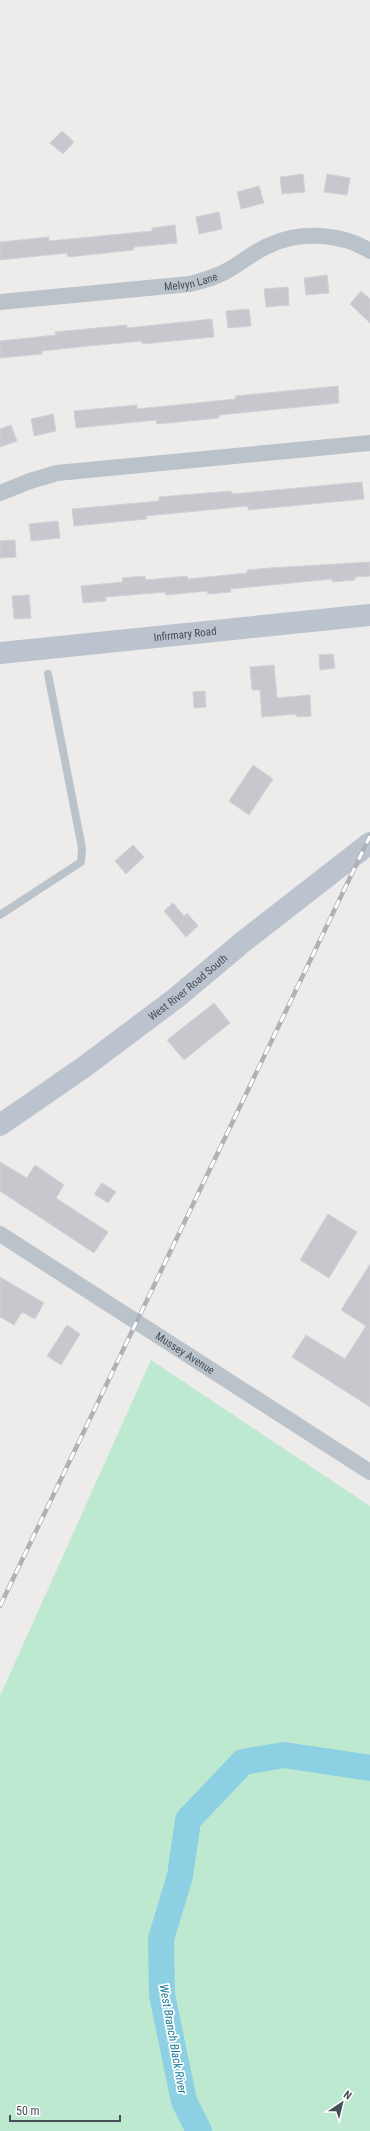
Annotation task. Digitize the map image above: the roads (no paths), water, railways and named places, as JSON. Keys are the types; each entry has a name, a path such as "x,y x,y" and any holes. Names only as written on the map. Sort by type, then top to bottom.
{"main road":[{"name":"Infirmary Road","path":"0,654 370,615"},
{"name":"West River Road South","path":"0,1125 84,1067 176,998 244,941 370,843"}],"street":[{"name":"Melvyn Lane","path":"0,302 190,284 210,279 229,270 270,244 309,236 328,237 348,241 370,251"},
{"path":"0,493 30,480 57,473 370,443"},
{"name":"Mussey Avenue","path":"0,1234 370,1472"}],"lane":[{"path":"0,915 81,862 82,848 48,674"}],"waterway":[{"name":"West Branch Black River","path":"199,2131 184,2101 162,1995 161,1939 180,1876 188,1820 243,1762 284,1755 370,1768"}],"railway":[{"path":"0,1606 370,836"}]}
